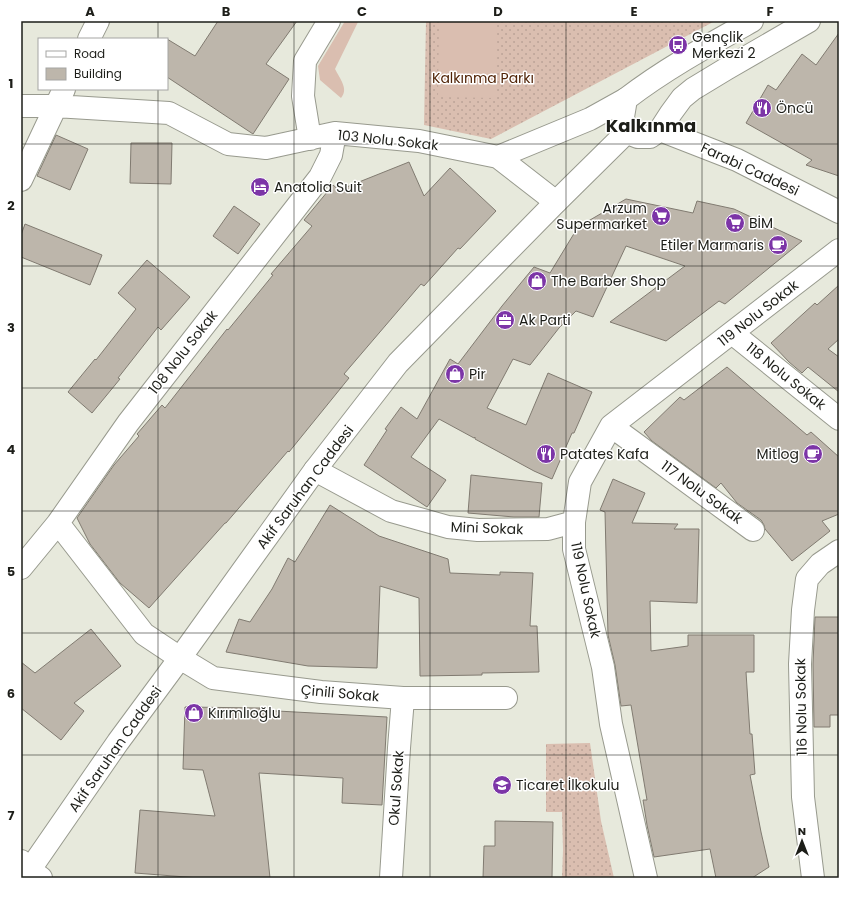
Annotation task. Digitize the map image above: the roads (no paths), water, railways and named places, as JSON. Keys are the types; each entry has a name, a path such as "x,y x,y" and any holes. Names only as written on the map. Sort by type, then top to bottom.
{"street":[{"path":"90,38 98,21"},
{"path":"310,139 303,96 305,61 329,21"},
{"path":"498,157 590,119 626,99 684,59 752,21"},
{"path":"626,99 623,117 628,131 638,137 650,137 660,130 682,98 693,89 726,68 809,21"},
{"path":"21,180 59,97"},
{"name":"103 Nolu Sokak","path":"21,106 59,97 169,113 228,144 266,148 335,133 419,141 498,157 556,202"},
{"name":"Farabi Caddesi","path":"660,130 737,160 839,212"},
{"name":"Akif Saruhan Caddesi","path":"29,872 118,742 315,470 398,363 628,131"},
{"name":"108 Nolu Sokak","path":"21,568 58,523 128,423 320,177 331,155 335,133"},
{"name":"119 Nolu Sokak","path":"646,878 611,724 603,668 574,549 574,522 580,482 611,426 839,250"},
{"name":"118 Nolu Sokak","path":"732,333 839,419"},
{"name":"117 Nolu Sokak","path":"611,426 753,530"},
{"name":"Mini Sokak","path":"315,470 392,511 448,527 478,530 548,529 574,522"},
{"name":"Çinili Sokak","path":"58,523 144,634 213,678 320,692 403,698 506,698"},
{"name":"116 Nolu Sokak","path":"813,878 803,797 800,664 803,610 807,579 820,564 839,551"},
{"name":"Okul Sokak","path":"391,878 403,698"}],"place":[{"name":"Gençlik Merkezi 2","path":"678,45"},
{"name":"Öncü","path":"762,108"},
{"name":"Anatolia Suit","path":"260,187"},
{"name":"Arzum Supermarket","path":"661,216"},
{"name":"BİM","path":"735,223"},
{"name":"Etiler Marmaris","path":"778,245"},
{"name":"The Barber Shop","path":"537,281"},
{"name":"Ak Parti","path":"505,320"},
{"name":"Pir","path":"455,374"},
{"name":"Patates Kafa","path":"546,454"},
{"name":"Mitlog","path":"813,454"},
{"name":"Kırımlıoğlu","path":"194,713"},
{"name":"Ticaret İlkokulu","path":"502,785"}],"district":[{"name":"Kalkınma","path":"651,126"}],"park label":[{"name":"Kalkınma Parkı","path":"483,78"}]}
